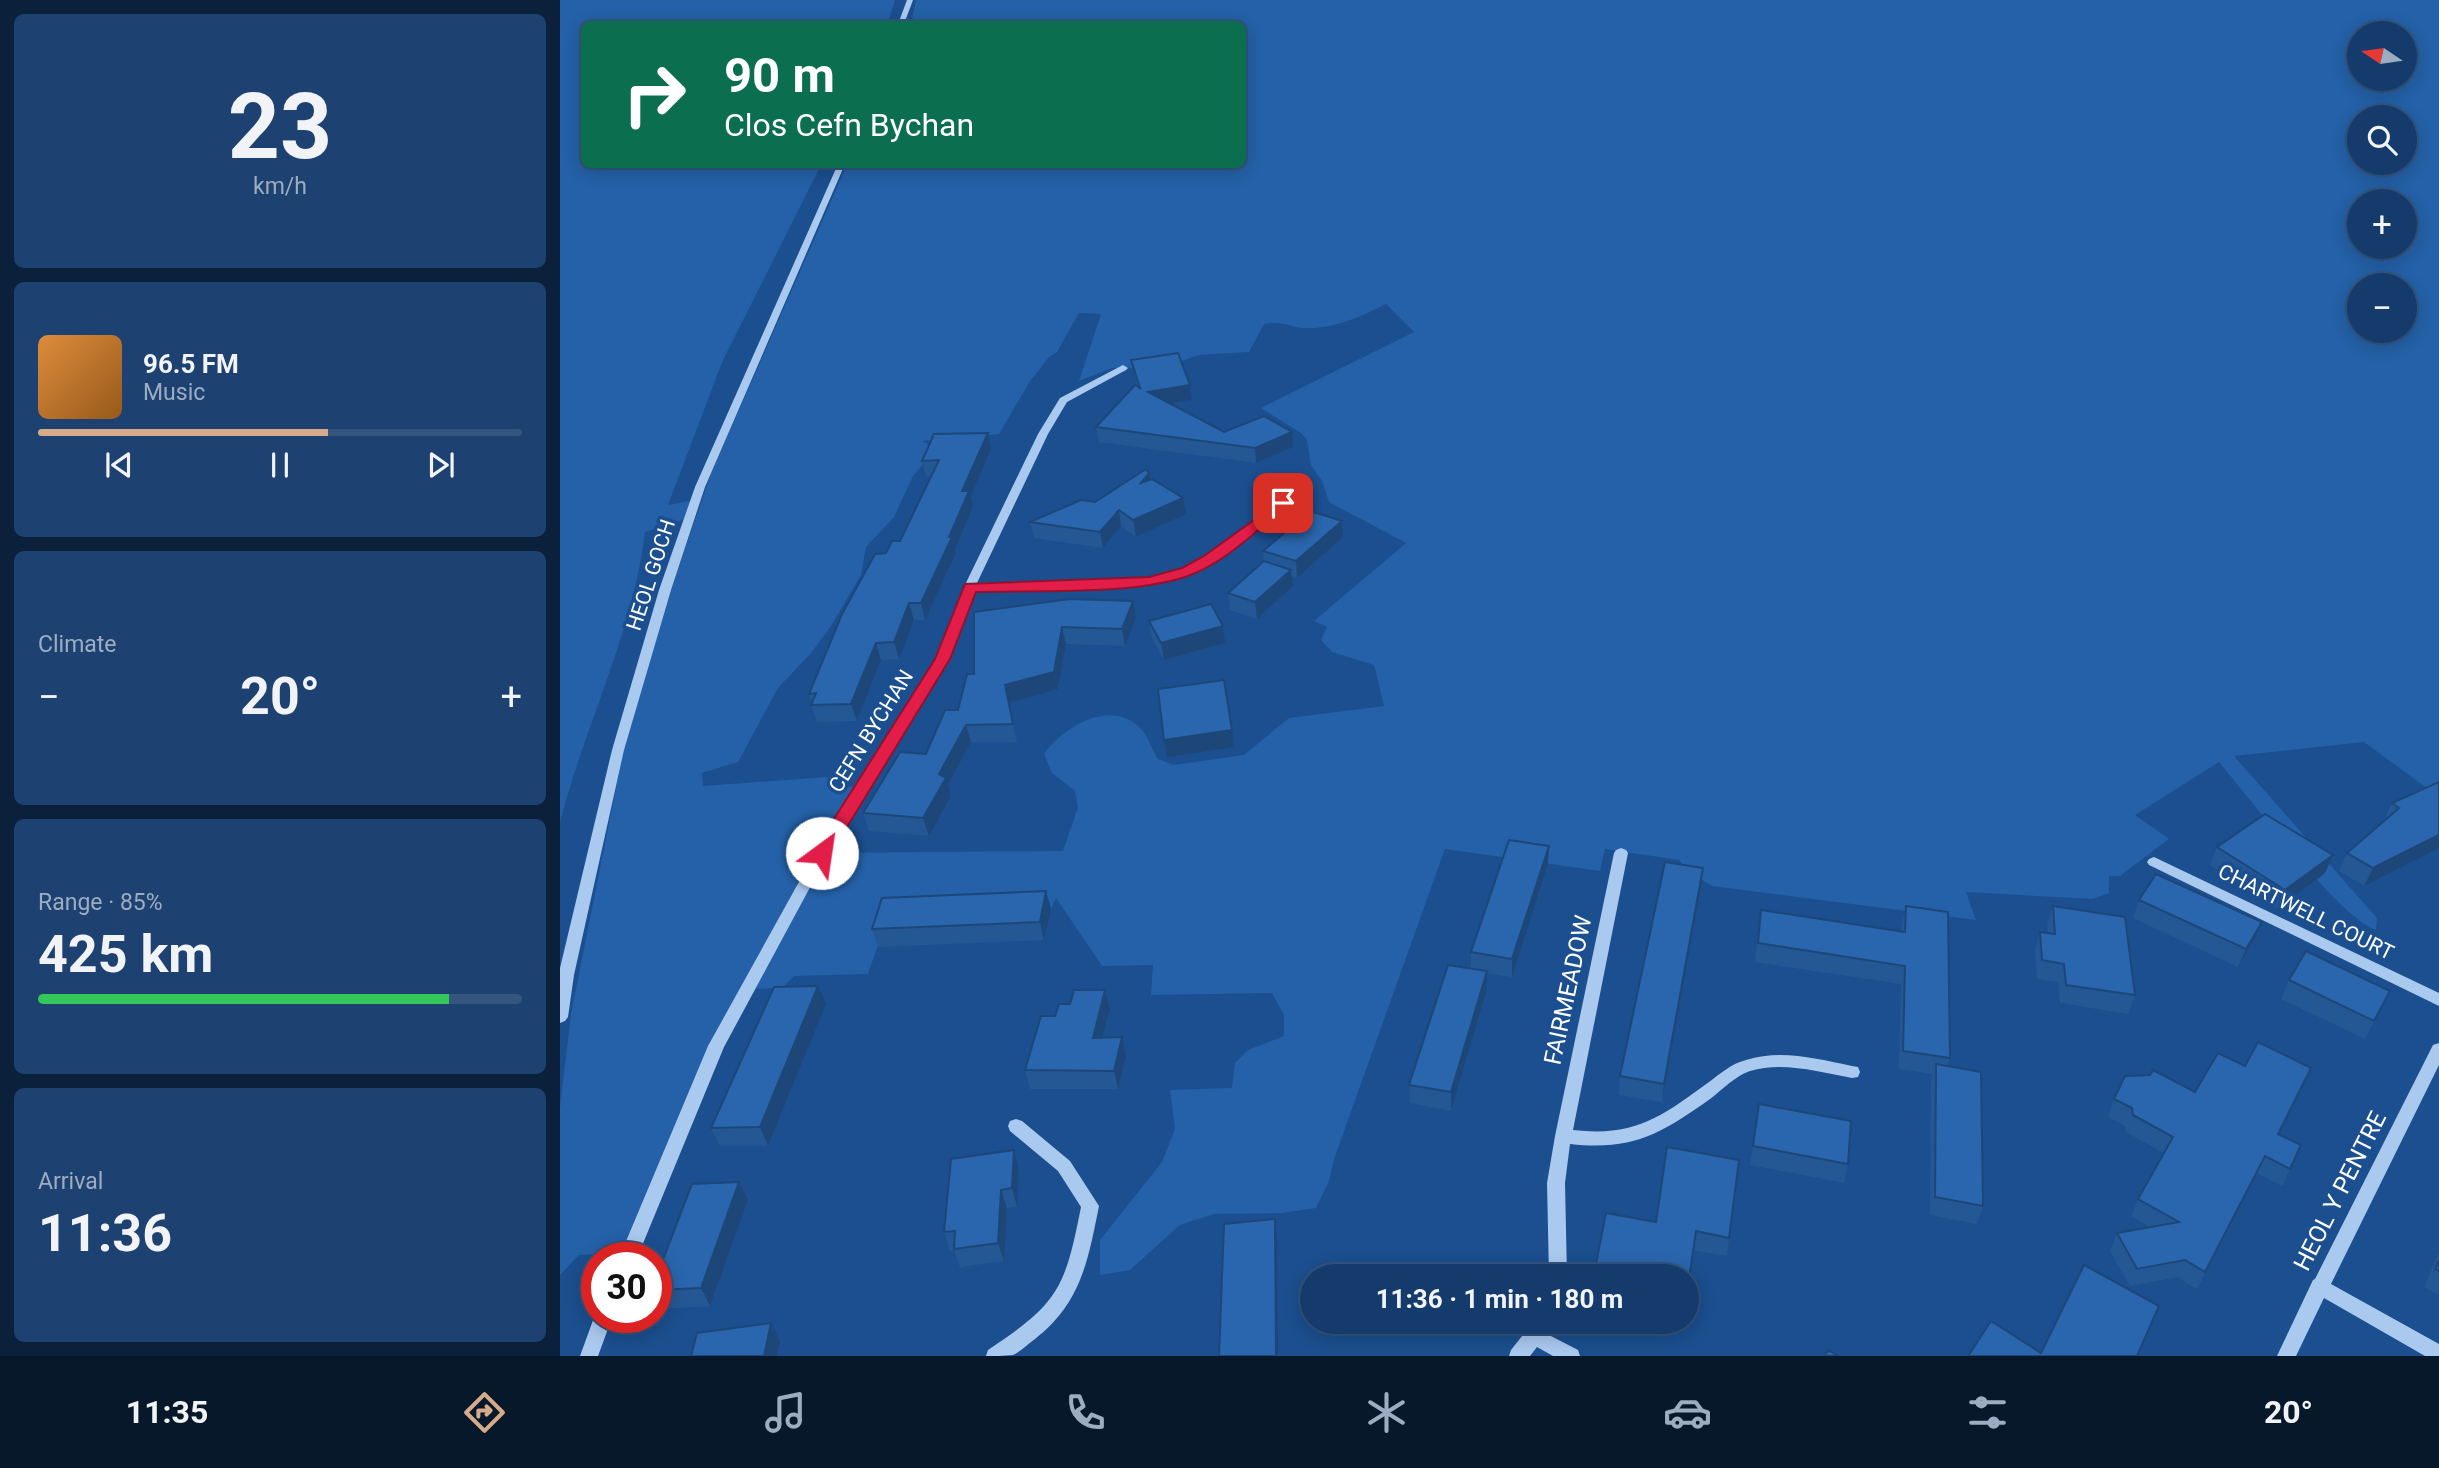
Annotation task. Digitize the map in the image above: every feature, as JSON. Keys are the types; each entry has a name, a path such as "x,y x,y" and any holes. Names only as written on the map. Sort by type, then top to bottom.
{"street":[{"path":"902,21 910,0"},
{"name":"HEOL GOCH","path":"560,1017 566,975 618,750 665,590 700,487 840,168"},
{"name":"CEFN BYCHAN","path":"635,1242 716,1046 827,845 942,659 970,587 1043,434 1063,400 1123,368"},
{"path":"970,587 1149,581 1187,571 1209,559 1283,503"},
{"name":"FAIRMEADOW","path":"1558,1264 1556,1183 1563,1136 1621,853"},
{"name":"CHARTWELL COURT","path":"2154,862 2439,1000"},
{"name":"HEOL Y PENTRE","path":"2286,1356 2439,1049"},
{"path":"1563,1136 1593,1141 1656,1130 1743,1067 1765,1062 1786,1061 1852,1072"},
{"path":"995,1356 1032,1333 1062,1304 1078,1270 1090,1206 1064,1166 1016,1126"},
{"path":"2319,1286 2439,1354"},
{"path":"589,1356 597,1333"},
{"path":"1518,1356 1536,1334"},
{"path":"1546,1334 1571,1356"}],"shaded area":[{"path":"560,0 895,0 888,21 581,21 581,168 819,168 723,360 668,505 695,500 689,518 645,532 630,606 560,822"},
{"path":"916,0 2439,0 2439,797 2364,742 2234,756 2377,918 2376,930 2360,921 2318,881 2219,762 2135,815 2169,839 2120,876 2109,876 2109,893 2093,899 1966,892 1976,920 1712,886 1689,872 1679,860 1605,849 1600,871 1445,849 1334,1159 1329,1181 1316,1208 1282,1213 1214,1214 1180,1225 1130,1270 1100,1275 1100,1240 1162,1162 1175,1129 1170,1090 1232,1088 1235,1063 1248,1050 1284,1036 1284,1015 1272,993 1151,995 1153,965 1102,966 1056,898 1051,909 888,916 868,974 794,976 782,988 748,989 634,1242 581,1242 581,1255 560,1275 560,1107 571,1014 624,748 666,604 712,471 846,168 1246,168 1246,21 912,21","holes":["1386,304 1414,332 1261,408 1301,433 1307,440 1311,465 1322,481 1329,502 1406,543 1314,621 1327,627 1321,640 1332,652 1374,665 1384,706 1289,718 1244,755 1174,765 1158,759 1142,730 1130,720 1104,716 1076,725 1044,754 1052,773 1075,791 1078,807 1063,851 822,853 863,786 841,787 827,777 703,786 702,773 738,762 778,688 811,653 831,626 861,575 866,547 894,517 913,476 925,462 932,447 922,441 999,434 1030,381 1049,357 1057,352 1079,313 1101,314 1079,381 1112,368 1165,367 1199,355 1249,352 1264,324 1317,328 1348,321"]}],"building":[{"path":"1178,353 1190,385 1148,392 1224,432 1264,416 1292,432 1255,448 1096,427 1135,385 1140,388 1131,360"},
{"path":"988,433 962,491 969,491 949,537 952,537 921,603 909,603 894,642 876,643 851,704 811,705 816,693 809,694 842,614 875,554 886,553 892,541 900,541 939,460 922,461 934,434"},
{"path":"1146,469 1149,473 1141,483 1152,479 1183,498 1133,520 1119,510 1100,532 1030,522 1081,500 1095,502"},
{"path":"1310,511 1342,521 1296,561 1263,551"},
{"path":"1264,561 1291,570 1255,602 1228,593"},
{"path":"1070,599 1133,601 1122,629 1062,627 1054,672 1005,685 1013,724 966,725 939,774 946,778 923,818 863,813 900,752 926,754 945,710 958,710 967,674 974,674 974,612"},
{"path":"1211,604 1223,626 1161,643 1149,621"},
{"path":"1224,680 1232,730 1164,740 1158,689"},
{"path":"2439,782 2439,835 2373,868 2347,853 2399,808 2392,803"},
{"path":"2265,814 2333,855 2285,890 2217,847"},
{"path":"1509,840 1549,846 1512,959 1471,952"},
{"path":"1665,862 1703,868 1664,1084 1620,1076"},
{"path":"2156,874 2262,922 2246,949 2139,900"},
{"path":"1046,891 1040,922 872,929 882,898"},
{"path":"1906,906 1948,912 1950,1058 1903,1051 1905,966 1758,943 1761,910 1905,932"},
{"path":"2053,906 2125,917 2135,995 2066,985 2064,964 2042,960 2040,932 2055,934"},
{"path":"2306,951 2390,991 2374,1021 2289,980"},
{"path":"1448,965 1487,971 1451,1092 1409,1085"},
{"path":"818,986 760,1127 711,1128 774,987"},
{"path":"1074,990 1105,990 1093,1038 1122,1037 1114,1071 1025,1070 1041,1016 1055,1016 1059,1004 1070,1004"},
{"path":"2258,1042 2311,1068 2278,1134 2301,1145 2290,1169 2265,1156 2205,1272 2185,1260 2137,1269 2117,1233 2179,1222 2138,1199 2173,1137 2133,1115 2132,1108 2114,1099 2125,1076 2150,1075 2153,1070 2195,1092 2218,1053 2245,1066"},
{"path":"1936,1064 1981,1072 1983,1206 1935,1197"},
{"path":"1759,1104 1851,1121 1848,1164 1753,1146"},
{"path":"1667,1147 1739,1160 1729,1238 1696,1231 1691,1264 1596,1264 1606,1213 1656,1222"},
{"path":"1014,1150 1012,1188 1001,1190 998,1243 954,1249 955,1231 944,1232 951,1159"},
{"path":"739,1182 701,1288 672,1289 672,1242 670,1242 692,1184"},
{"path":"1275,1219 1276,1356 1219,1356 1224,1224"},
{"path":"2084,1265 2159,1306 2137,1356 1968,1356 1991,1321 2041,1353"},
{"path":"771,1323 764,1356 691,1356 697,1333"},
{"path":"1828,1350 1838,1356 1825,1356"}],"route":[{"path":"822,853 942,659 970,587 1149,581 1187,571 1209,559 1283,503"}]}
